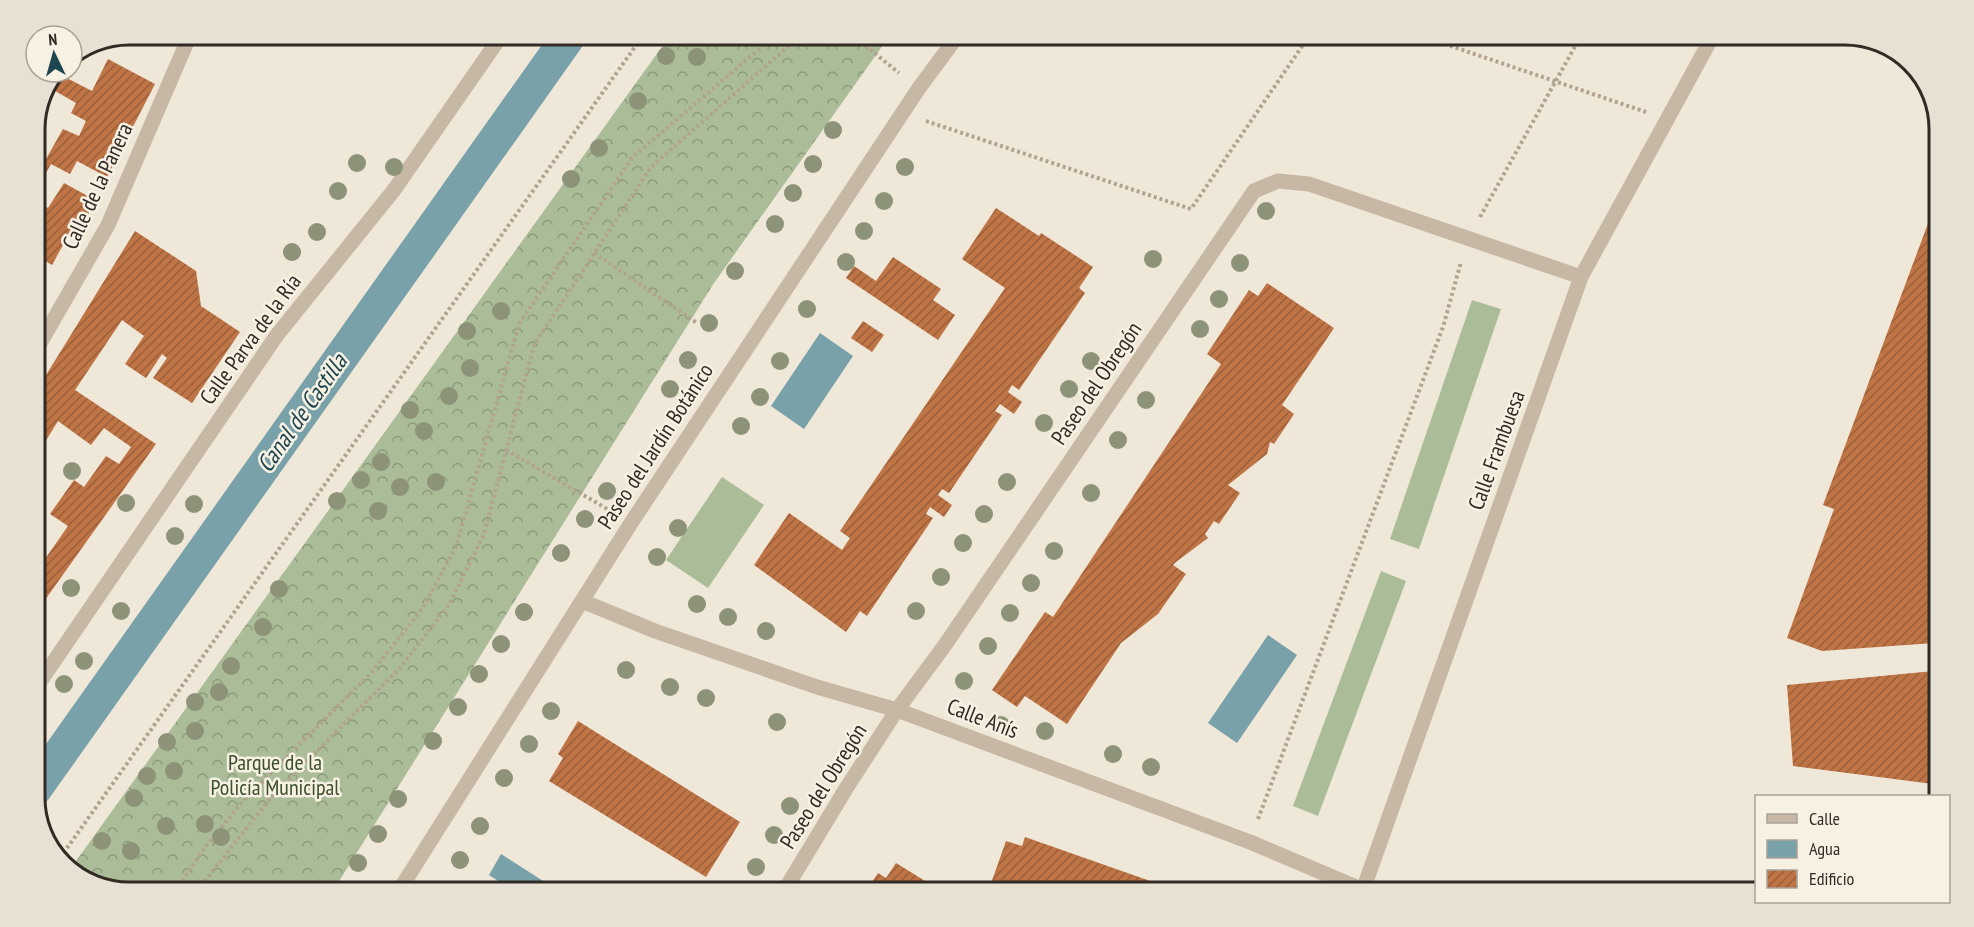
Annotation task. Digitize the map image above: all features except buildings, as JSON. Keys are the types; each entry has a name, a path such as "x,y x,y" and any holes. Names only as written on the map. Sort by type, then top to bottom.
{"street":[{"name":"Calle de la Panera","path":"45,335 108,225 186,45"},
{"name":"Calle Parva de la Ría","path":"45,665 277,335 394,190 495,45"},
{"name":"Paseo del Jardín Botánico","path":"405,882 631,523 902,113 951,45"},
{"name":"Calle Frambuesa","path":"1366,882 1581,277 1708,45"},
{"name":"Paseo del Obregón","path":"790,882 897,710 945,645 1254,191 1278,181 1309,184 1467,240 1581,277"},
{"name":"Calle Anís","path":"582,602 655,632 817,687 897,710 1250,842 1342,882"}],"path":[{"path":"65,851 636,45"},
{"path":"182,882 203,850 242,802 372,672 422,609 456,547 519,324 632,158 764,45"},
{"path":"204,882 272,796 401,667 450,603 484,534 534,345 651,167 790,45"},
{"path":"865,45 919,88"},
{"path":"902,113 1191,209 1303,45"},
{"path":"1448,45 1668,119"},
{"path":"1250,842 1443,327 1467,240 1575,45"},
{"path":"594,253 697,323"},
{"path":"506,450 631,523"}],"green space":[{"name":"Parque de la Policía Municipal","path":"663,45 883,45 714,283 339,882 129,882 97,876 75,862"},
{"path":"1472,300 1501,309 1419,549 1390,539"},
{"path":"722,477 764,505 708,588 666,560"},
{"path":"1381,571 1406,581 1318,816 1293,806"}],"water":[{"path":"820,333 853,356 804,429 771,406"},
{"path":"1268,635 1297,655 1237,743 1208,723"},
{"path":"501,854 545,882 500,882 489,875"}],"waterway":[{"name":"Canal de Castilla","path":"45,775 563,45"}]}
